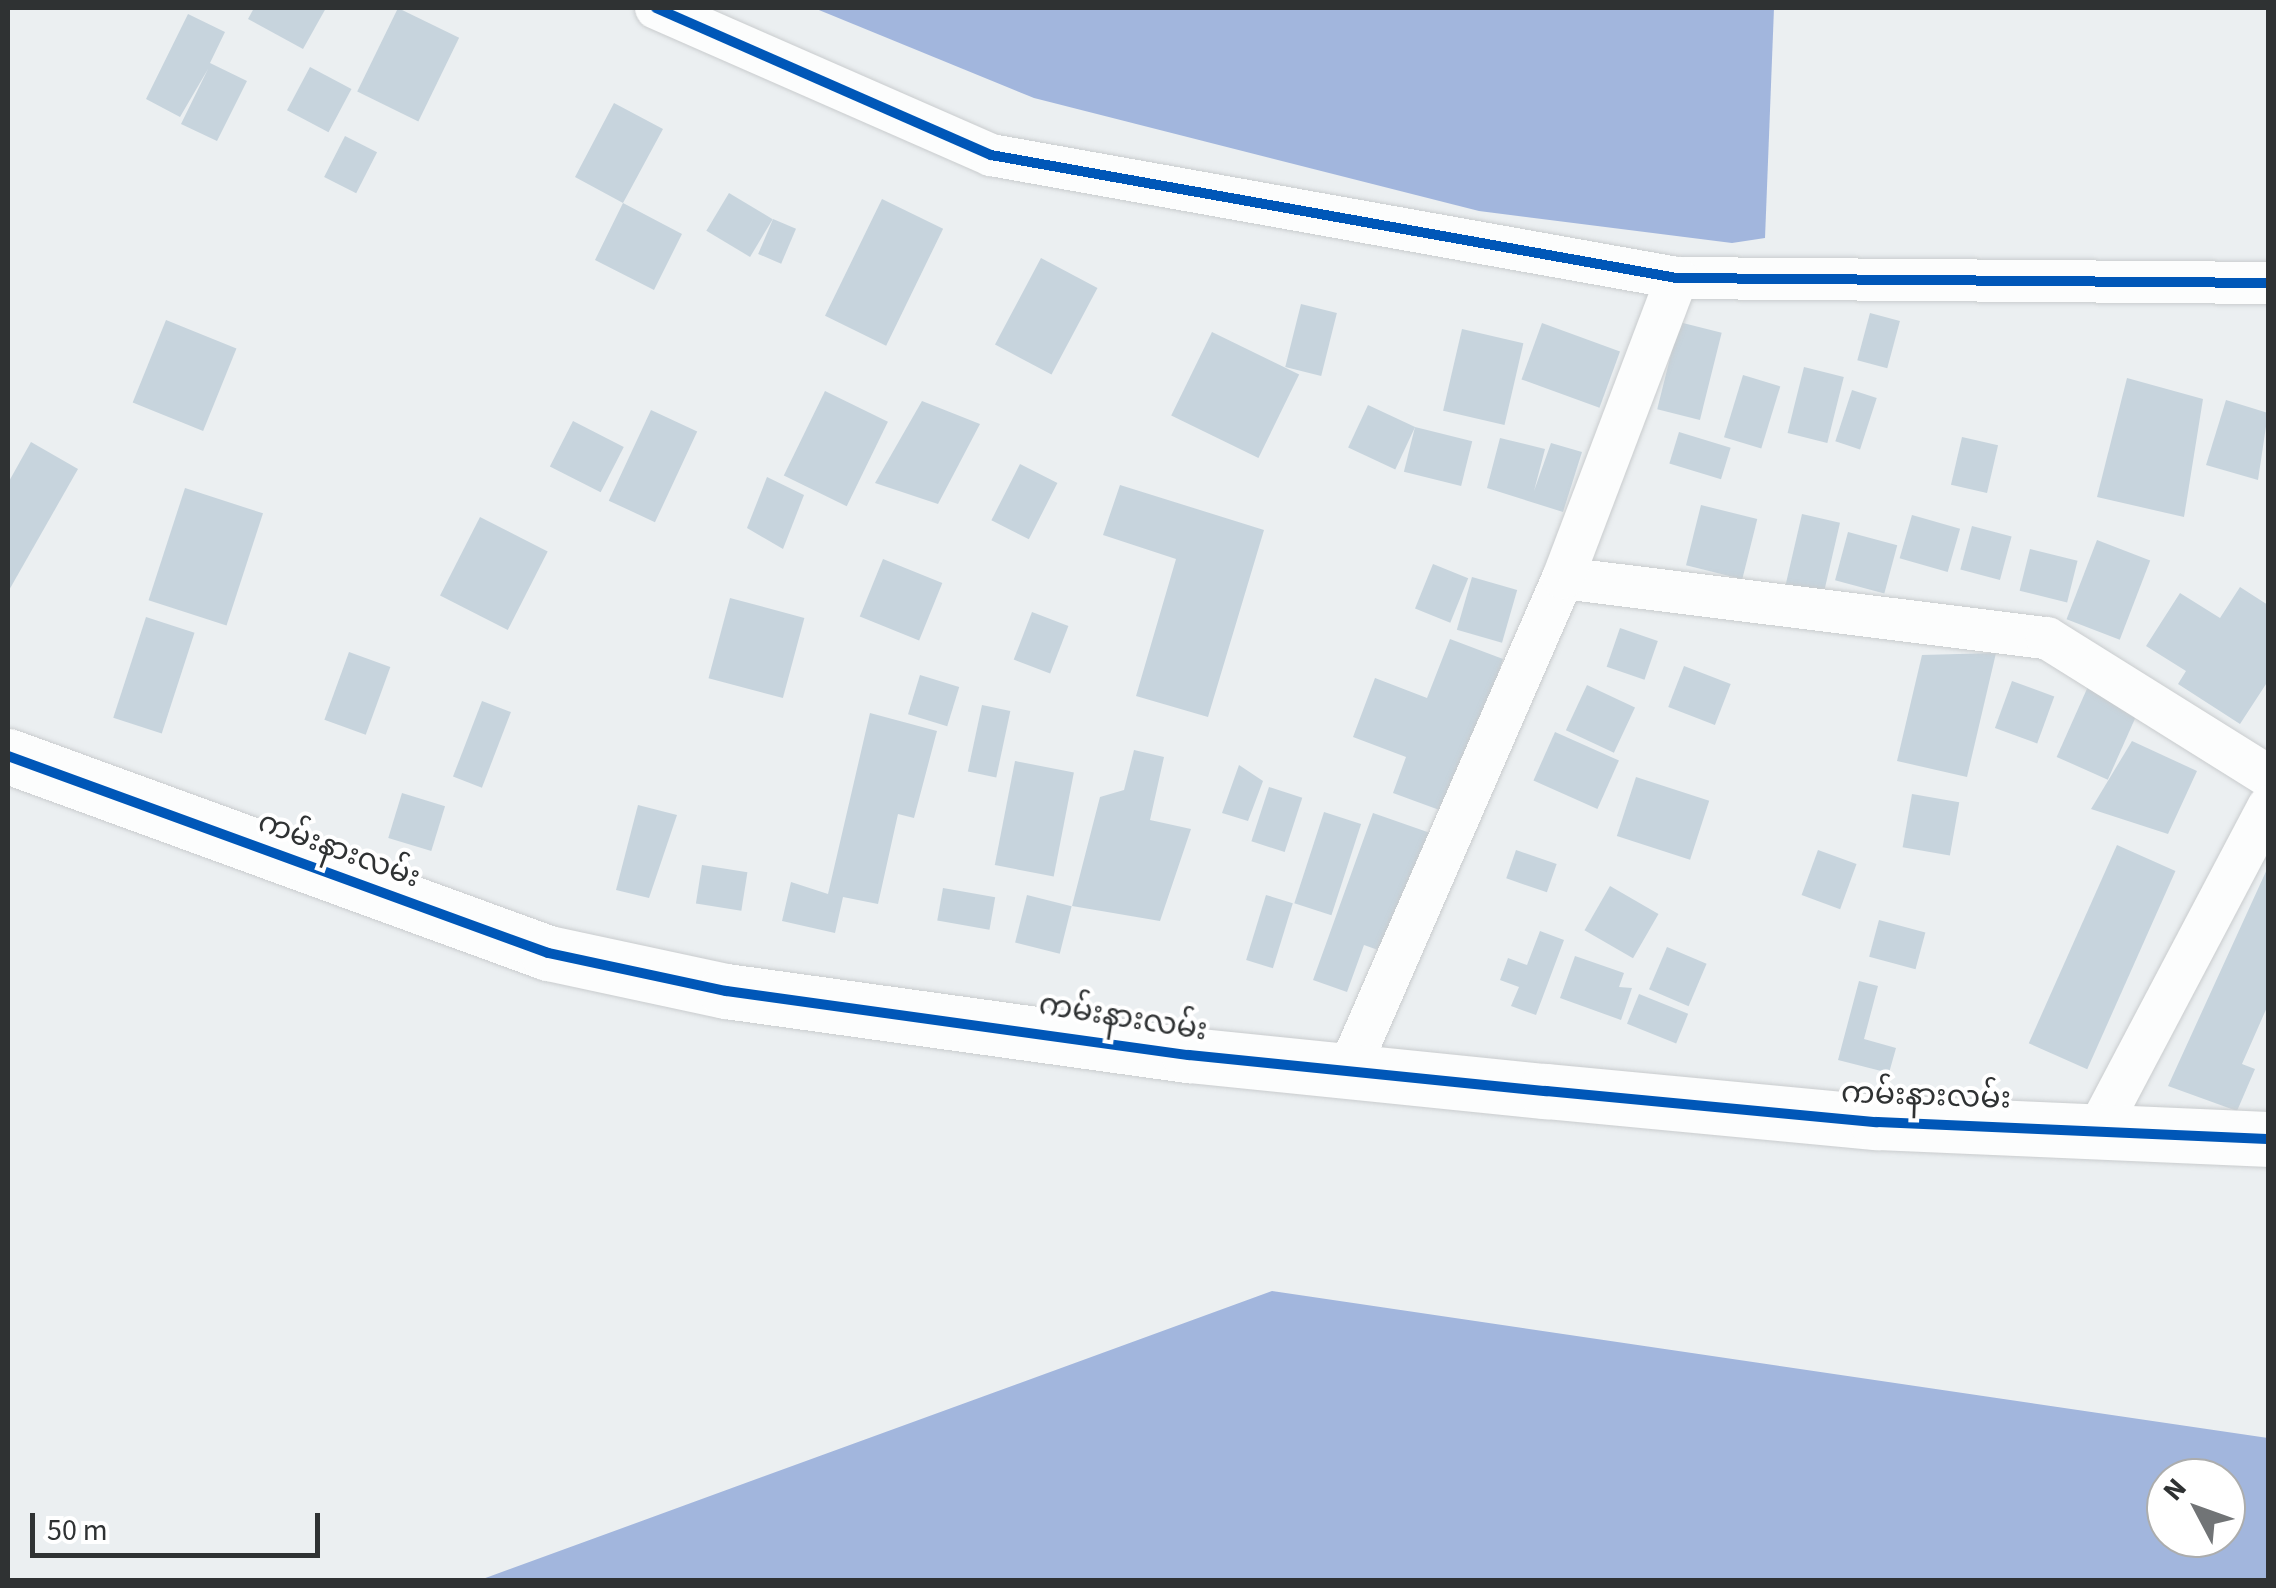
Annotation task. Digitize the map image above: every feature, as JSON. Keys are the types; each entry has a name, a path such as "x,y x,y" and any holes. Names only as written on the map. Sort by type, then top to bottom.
{"street":[{"path":"656,8 991,156 1678,278 2268,283"},
{"path":"1348,1072 1563,578 1678,278"},
{"path":"1563,578 2048,638 2268,776"},
{"name":"ကမ်းနားလမ်း","path":"8,756 608,968 1348,1072 1877,1122 2100,1126 2268,1138"},
{"path":"2100,1126 2268,807"}],"water":[{"path":"814,8 1774,8 1765,238 1732,243 1479,211 1034,98"},
{"path":"1272,1291 2268,1438 2268,1580 480,1580"}],"building":[{"path":"254,8 326,8 303,49 248,19"},
{"path":"398,8 459,38 418,121 357,92"},
{"path":"188,14 225,32 210,63 247,81 217,141 181,124 208,69 180,117 146,99"},
{"path":"310,67 351,89 328,132 287,110"},
{"path":"614,103 663,129 623,203 575,177"},
{"path":"345,136 377,152 356,193 324,177"},
{"path":"729,193 773,219 750,257 706,231"},
{"path":"882,199 943,229 886,346 825,316"},
{"path":"623,203 682,234 654,290 595,260"},
{"path":"773,219 796,229 781,264 758,254"},
{"path":"1041,258 1098,288 1052,375 995,345"},
{"path":"1301,304 1337,313 1321,376 1285,367"},
{"path":"1870,313 1900,321 1887,368 1857,360"},
{"path":"166,320 236,348 203,431 133,403"},
{"path":"1679,322 1722,333 1700,420 1657,409"},
{"path":"1542,323 1620,351 1599,408 1521,379"},
{"path":"1462,329 1523,343 1504,425 1443,411"},
{"path":"1212,332 1299,375 1258,458 1171,416"},
{"path":"1804,367 1844,377 1827,443 1788,433"},
{"path":"1743,375 1780,386 1761,449 1724,437"},
{"path":"2127,378 2203,399 2184,517 2097,497"},
{"path":"1852,390 1877,398 1860,449 1835,441"},
{"path":"825,391 888,422 847,506 784,475"},
{"path":"2226,400 2268,413 2258,480 2206,465"},
{"path":"922,401 980,424 938,504 875,483"},
{"path":"1368,405 1415,427 1395,470 1348,448"},
{"path":"651,410 697,432 655,522 609,501"},
{"path":"573,421 624,447 601,492 550,466"},
{"path":"1415,427 1472,441 1461,486 1404,472"},
{"path":"1679,432 1731,448 1721,479 1669,464"},
{"path":"1962,437 1998,445 1987,493 1951,485"},
{"path":"1500,438 1545,449 1534,491 1551,443 1582,452 1563,512 1487,488"},
{"path":"31,442 78,469 8,592 8,483"},
{"path":"1020,464 1057,483 1029,539 991,520"},
{"path":"767,477 804,495 783,549 747,528"},
{"path":"1120,485 1264,530 1208,717 1136,696 1176,559 1103,535"},
{"path":"185,488 263,513 227,626 149,600"},
{"path":"1701,505 1757,519 1742,579 1686,565"},
{"path":"1802,514 1840,523 1823,596 1785,587"},
{"path":"1912,515 1960,529 1948,572 1900,558"},
{"path":"480,517 548,552 508,630 440,595"},
{"path":"1972,526 2012,537 2000,580 1960,569"},
{"path":"1848,532 1897,545 1884,593 1835,580"},
{"path":"2097,540 2150,560 2120,640 2067,619"},
{"path":"2030,549 2078,561 2067,603 2020,591"},
{"path":"883,559 942,583 919,640 860,616"},
{"path":"1433,564 1468,578 1450,623 1415,609"},
{"path":"1472,577 1517,590 1502,643 1457,630"},
{"path":"2240,587 2268,605 2268,681 2240,724 2178,684 2186,671 2146,646 2180,593 2220,618"},
{"path":"730,598 804,618 783,698 709,678"},
{"path":"1032,612 1068,626 1050,674 1014,660"},
{"path":"146,617 195,633 162,734 113,718"},
{"path":"1620,628 1658,641 1644,680 1607,667"},
{"path":"1450,639 1503,659 1453,815 1393,793 1406,757 1353,737 1375,678 1427,698"},
{"path":"349,652 390,667 366,735 324,720"},
{"path":"1996,653 1967,777 1897,761 1922,655"},
{"path":"1684,666 1731,684 1715,725 1668,707"},
{"path":"920,675 959,687 947,726 908,714"},
{"path":"2012,681 2054,696 2037,743 1995,728"},
{"path":"2090,682 2141,705 2108,780 2057,757"},
{"path":"1587,685 1635,707 1614,753 1566,730"},
{"path":"482,701 511,712 482,788 453,777"},
{"path":"982,705 1010,711 996,778 968,772"},
{"path":"870,713 937,731 914,818 898,814 878,904 843,897 835,933 782,921 791,882 828,894"},
{"path":"1555,732 1619,760 1597,809 1533,780"},
{"path":"2132,741 2197,771 2168,834 2091,809"},
{"path":"1134,750 1164,757 1150,820 1191,829 1160,921 1072,906 1100,797 1124,790"},
{"path":"1015,761 1074,772 1054,877 995,865"},
{"path":"1239,765 1263,781 1248,821 1222,813"},
{"path":"1636,777 1709,801 1690,860 1617,836"},
{"path":"1269,787 1302,798 1285,852 1251,841"},
{"path":"402,793 445,806 431,851 388,838"},
{"path":"1912,794 1959,802 1950,856 1903,847"},
{"path":"638,805 677,815 649,898 616,890"},
{"path":"1324,812 1361,824 1331,915 1294,903"},
{"path":"1373,813 1436,835 1406,960 1364,945 1347,992 1313,980"},
{"path":"2117,845 2175,871 2087,1069 2029,1043"},
{"path":"1516,850 1557,864 1547,892 1506,878"},
{"path":"1818,850 1857,864 1840,909 1802,895"},
{"path":"702,865 747,872 741,911 696,904"},
{"path":"2268,867 2268,1005 2242,1064 2255,1069 2237,1111 2168,1086"},
{"path":"1610,886 1658,914 1633,958 1584,930"},
{"path":"943,888 995,897 989,930 937,920"},
{"path":"1027,895 1072,906 1060,954 1015,943"},
{"path":"1266,895 1293,903 1273,968 1246,960"},
{"path":"1879,920 1925,932 1916,969 1869,957"},
{"path":"1540,931 1564,940 1536,1015 1511,1006 1519,987 1500,980 1508,958 1527,965"},
{"path":"1667,947 1707,964 1689,1006 1649,989"},
{"path":"1575,956 1624,973 1619,987 1632,988 1621,1020 1560,998"},
{"path":"1859,981 1878,986 1864,1039 1896,1048 1889,1073 1838,1060"},
{"path":"1639,994 1688,1014 1676,1044 1627,1024"}],"cycle path":[{"path":"656,8 991,155 1677,278 2268,283"},
{"path":"8,756 548,953 726,991 1189,1055 1546,1091 1877,1122 2268,1139"}]}
